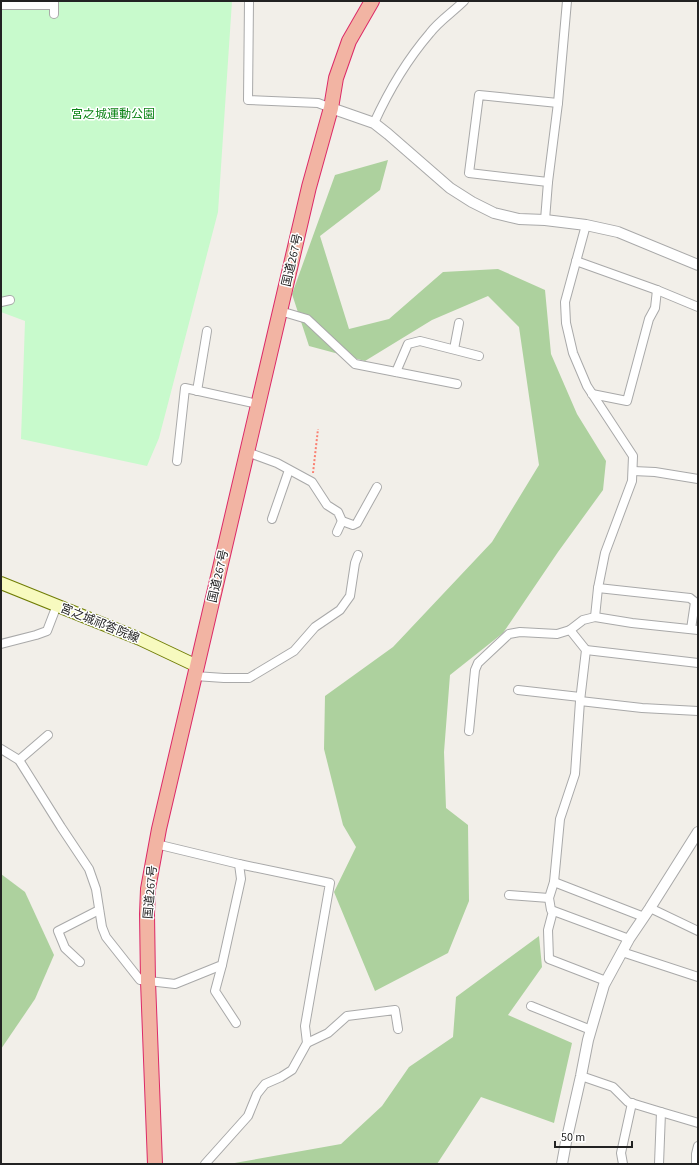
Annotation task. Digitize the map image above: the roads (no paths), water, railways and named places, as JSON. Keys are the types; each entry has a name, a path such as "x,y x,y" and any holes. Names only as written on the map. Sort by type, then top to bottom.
{"highway":[{"name":"国道267号","path":"155,1164 146,914 148,889 156,844 309,187 331,108 336,78 349,41 372,1"}],"main road":[{"name":"宮之城祁答院線","path":"1,583 140,639 196,671"}],"street":[{"path":"249,1 248,100 318,103 374,123 450,188 472,202 494,213 519,219 545,220 586,225 618,232 698,265"},
{"path":"374,123 388,93 407,62 430,32 464,1"},
{"path":"545,220 548,182 558,103 567,1"},
{"path":"1,5 54,7"},
{"path":"548,182 469,173 478,95 558,103"},
{"path":"586,225 565,302 566,323 573,353 587,386 633,456 632,481 605,553 598,588 595,617"},
{"path":"576,261 657,290 698,307"},
{"path":"592,394 627,401 649,319 655,308 657,290"},
{"path":"1,302 10,300"},
{"path":"280,310 308,319 355,364 457,384"},
{"path":"454,349 459,323"},
{"path":"197,391 207,331"},
{"path":"396,372 408,344 420,340 479,356"},
{"path":"177,461 185,388 258,404"},
{"path":"247,452 276,463 312,482 326,506 338,512 342,521 338,532"},
{"path":"272,519 288,470"},
{"path":"632,470 698,478"},
{"path":"342,521 353,525 357,523 377,487"},
{"path":"196,671 224,678 249,678 294,651 315,628 340,610 350,596 354,563 358,554"},
{"path":"469,731 475,670 478,663 509,634 520,632 557,634 570,630 583,620 595,617 632,624 694,630 695,602 690,598 598,588"},
{"path":"1,644 47,631 57,605"},
{"path":"570,630 586,650 698,663"},
{"path":"586,650 580,699 575,774 560,819 554,882 549,898 551,910 629,939"},
{"path":"518,690 642,708 698,711"},
{"path":"19,760 48,735"},
{"path":"1,749 19,760 89,869 96,889 102,927 106,937 140,980 175,984 222,965"},
{"path":"562,1164 591,1030 604,985 629,939 698,832"},
{"path":"156,844 239,864 330,883 305,1026 307,1043 292,1070 265,1084 257,1094 248,1116 205,1164"},
{"path":"236,1023 215,991 241,879 239,864"},
{"path":"554,882 644,916"},
{"path":"509,895 549,898"},
{"path":"650,908 698,931"},
{"path":"80,962 65,948 58,932 100,910"},
{"path":"554,911 548,930 550,960 606,981"},
{"path":"622,952 698,978"},
{"path":"531,1006 591,1030"},
{"path":"307,1043 328,1034 347,1016 395,1010 398,1029"},
{"path":"581,1076 613,1087 628,1102 698,1123"},
{"path":"623,1164 620,1153 632,1103"},
{"path":"659,1164 662,1112"},
{"path":"696,1164 698,1146"}],"park label":[{"name":"宮之城運動公園","path":"113,114"}]}
